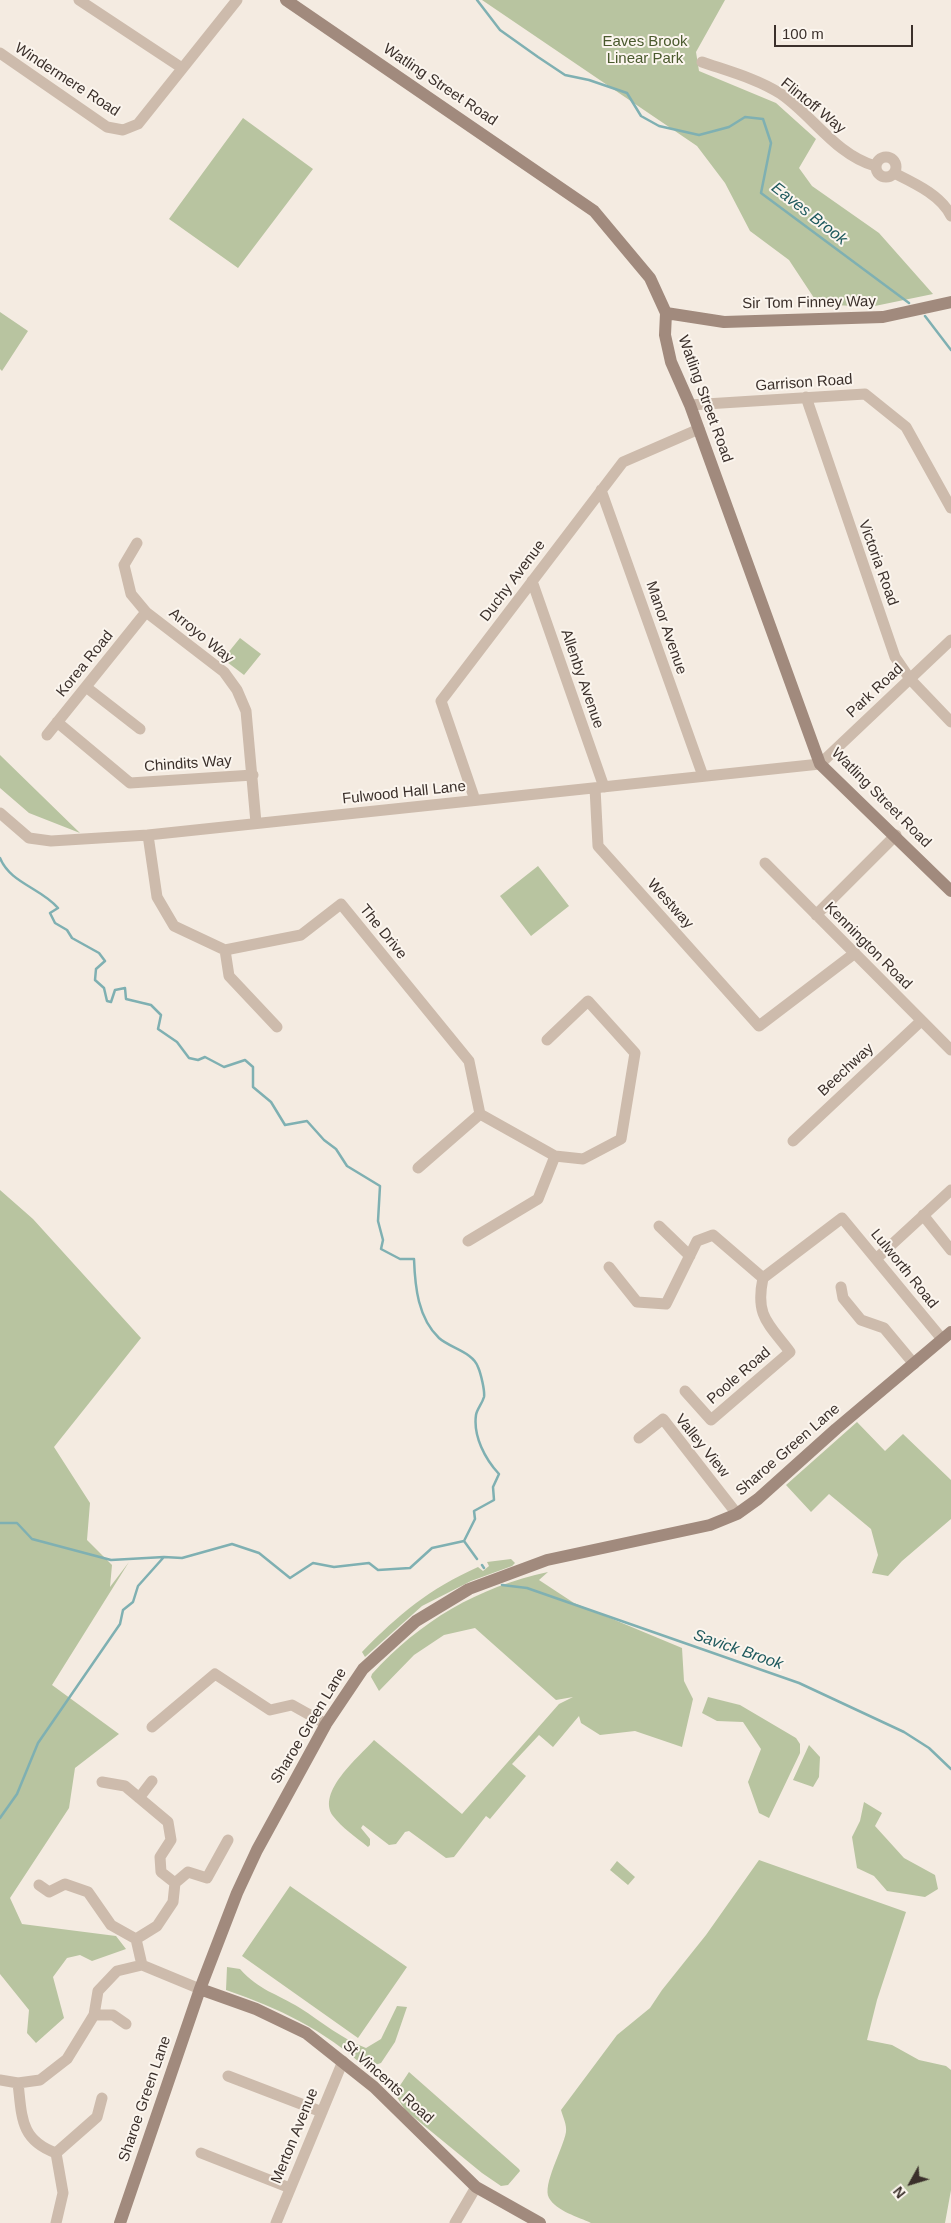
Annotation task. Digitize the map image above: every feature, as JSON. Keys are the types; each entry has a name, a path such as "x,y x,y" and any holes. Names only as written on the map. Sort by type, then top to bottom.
{"street":[{"path":"79,0 182,68"},
{"name":"Windermere Road","path":"0,53 108,127 115,130 128,129 138,124 237,0"},
{"name":"Watling Street Road","path":"286,0 594,211 650,278 666,314 665,335 671,362 690,405 820,764 896,835 951,891"},
{"name":"Flintoff Way","path":"702,62 741,75 781,94 844,150 862,162 876,166 876,172 883,177 891,176 894,172 922,188 948,209 951,216"},
{"name":"Sir Tom Finney Way","path":"666,314 724,322 883,317 951,302"},
{"name":"Garrison Road","path":"690,405 866,394 906,427 951,508"},
{"name":"Victoria Road","path":"806,397 895,657 910,679 951,722"},
{"name":"Duchy Avenue","path":"475,800 441,701 623,462 698,429"},
{"name":"Manor Avenue","path":"601,490 703,776"},
{"name":"Arroyo Way","path":"137,543 124,564 131,594 146,612 224,672 237,690 246,711 256,823"},
{"name":"Allenby Avenue","path":"532,581 600,787"},
{"name":"Korea Road","path":"47,735 146,612"},
{"name":"Park Road","path":"820,764 951,640"},
{"path":"86,687 140,729"},
{"name":"Chindits Way","path":"58,722 130,783 253,775"},
{"name":"Fulwood Hall Lane","path":"0,813 29,838 51,841 148,836 820,764"},
{"name":"Westway","path":"600,787 598,846 759,1026 855,954"},
{"path":"816,914 896,835"},
{"path":"148,836 157,897 174,926 225,950 229,976 277,1027"},
{"name":"Kennington Road","path":"765,863 951,1050"},
{"name":"The Drive","path":"225,950 301,935 342,904 469,1061 480,1114"},
{"path":"418,1168 480,1114 555,1156 583,1159 622,1138 635,1053 588,1001 547,1040"},
{"name":"Beechway","path":"793,1141 921,1021"},
{"path":"468,1242 538,1200 555,1156"},
{"path":"876,1259 951,1190"},
{"path":"923,1215 951,1250"},
{"name":"Lulworth Road","path":"763,1278 842,1218 876,1259 946,1336"},
{"path":"659,1226 690,1256"},
{"path":"609,1267 637,1302 666,1304 697,1241 713,1235 763,1278"},
{"name":"Poole Road","path":"686,1391 711,1420 790,1352 763,1317 759,1297 763,1278"},
{"path":"841,1287 843,1298 861,1320 884,1328 914,1364"},
{"name":"Sharoe Green Lane","path":"120,2223 200,1989 237,1893 257,1850 326,1724 363,1669 416,1621 469,1588 566,1555 710,1525 737,1514 758,1499 836,1429 946,1336"},
{"name":"Valley View","path":"639,1438 664,1419 737,1514"},
{"path":"152,1727 215,1674 270,1710 292,1706 326,1724"},
{"path":"139,1798 152,1781"},
{"path":"102,1782 125,1786 168,1822 171,1840 160,1857 161,1872 175,1883"},
{"path":"136,1939 157,1926 174,1902 175,1883 188,1872 207,1878 228,1840"},
{"path":"39,1885 49,1892 65,1884 88,1892 111,1925 136,1939 142,1965"},
{"path":"0,2080 18,2083 40,2080 67,2060 94,2015 98,1991 117,1971 142,1965 200,1989"},
{"name":"St Vincents Road","path":"200,1989 256,2010 306,2033 374,2088 476,2187 540,2223"},
{"path":"94,2015 113,2015 126,2024"},
{"name":"Merton Avenue","path":"276,2223 343,2061"},
{"path":"228,2076 322,2112"},
{"path":"18,2083 22,2124 40,2147 56,2153"},
{"path":"56,2153 97,2117 102,2098"},
{"path":"56,2153 62,2193 56,2223"},
{"path":"201,2153 290,2188"},
{"path":"455,2223 476,2187"}],"green space":[{"name":"Eaves Brook Linear Park","path":"482,0 725,0 696,52 699,71 776,103 816,139 799,168 812,186 879,233 933,294 870,307 818,304 789,260 750,231 725,183 697,146"},
{"path":"243,118 313,169 238,268 169,219"},
{"path":"0,312 28,331 2,371 0,369"},
{"path":"240,638 261,654 244,675 223,659"},
{"path":"0,755 80,833 29,813 0,788"},
{"path":"538,866 569,906 531,936 500,896"},
{"path":"0,1190 33,1219 141,1338 54,1447 90,1503 87,1540 112,1565 110,1587 129,1562 52,1685 119,1734 75,1768 69,1808 10,1898 22,1924 116,1936 126,1949 92,1961 80,1955 67,1958 53,1977 64,2018 36,2043 27,2033 29,2010 0,1974"},
{"path":"857,1422 885,1451 903,1434 951,1480 951,1519 902,1561 888,1576 872,1573 878,1555 871,1529 829,1494 811,1512 786,1485"},
{"path":"511,1559 515,1563 512,1566 471,1581 422,1606 365,1657 362,1652 376,1638 402,1614 444,1584 478,1567 483,1571 489,1566 487,1562"},
{"path":"548,1572 539,1580 574,1603 682,1648 684,1681 693,1699 682,1747 635,1731 600,1735 581,1723 579,1716 553,1747 539,1735 512,1764 526,1776 490,1819 486,1816 454,1857 446,1858 409,1831 405,1832 396,1844 389,1845 363,1825 361,1828 370,1839 368,1847 333,1816 329,1807 330,1796 342,1775 374,1740 462,1814 559,1704 573,1697 556,1700 475,1628 444,1635 414,1655 379,1691 371,1677 372,1674 410,1638 430,1622 452,1609 498,1587"},
{"path":"708,1697 740,1705 796,1738 800,1744 800,1753 769,1818 759,1813 748,1782 761,1749 743,1722 717,1721 702,1713"},
{"path":"809,1745 820,1757 819,1777 813,1787 793,1780"},
{"path":"864,1802 882,1813 875,1826 904,1858 935,1875 938,1889 925,1897 887,1891 874,1876 857,1868 852,1837 860,1821"},
{"path":"759,1860 906,1912 877,2000 867,2040 892,2045 919,2060 946,2066 951,2070 951,2190 945,2223 591,2223 562,2210 552,2203 549,2198 548,2185 566,2132 561,2110 617,2035 650,2008 706,1935"},
{"path":"617,1861 635,1877 628,1885 610,1870"},
{"path":"290,1886 407,1967 358,2038 242,1956"},
{"path":"227,1967 240,1969 261,1987 300,2008 349,2040 366,2048 381,2039 397,2006 407,2007 395,2042 381,2063 366,2068 350,2054 317,2031 264,2004 226,1990"},
{"path":"409,2072 519,2169 520,2171 508,2185 501,2186 482,2173 405,2110 397,2097 399,2087"}],"waterway":[{"name":"Eaves Brook","path":"477,0 500,30 538,57 565,75 589,80 627,93 641,116 659,126 699,135 729,127 745,117 763,119 771,143 761,193 909,303"},
{"name":"Eaves Brook","path":"925,316 951,350"},
{"path":"0,858 11,874 43,895 58,908 50,913 55,923 67,930 72,938 99,953 105,961 96,969 95,980 104,988 107,1001 111,1002 115,990 125,988 126,999 151,1005 161,1015 158,1029 177,1042 189,1058 198,1060 205,1057 224,1067 245,1060 253,1067 253,1087 271,1102 285,1125 307,1121 324,1140 336,1149 347,1166 380,1186 378,1221 383,1240 381,1249 400,1259 414,1259 419,1302 426,1321 439,1338 466,1354 475,1362 481,1378 484,1397 476,1415 476,1431 481,1447 499,1474 493,1487 494,1500 474,1511 475,1519 464,1541"},
{"name":"Savick Brook","path":"0,1523 17,1523 32,1539 111,1560 164,1557 182,1558 232,1544 259,1553 290,1578 313,1563 334,1567 369,1563 378,1570 410,1568 432,1548 464,1541 477,1559"},
{"path":"0,1818 17,1794 38,1743 120,1624 123,1610 133,1602 138,1586 163,1558"},
{"name":"Savick Brook","path":"502,1585 527,1588 799,1683 904,1732 929,1748 951,1769"}]}
